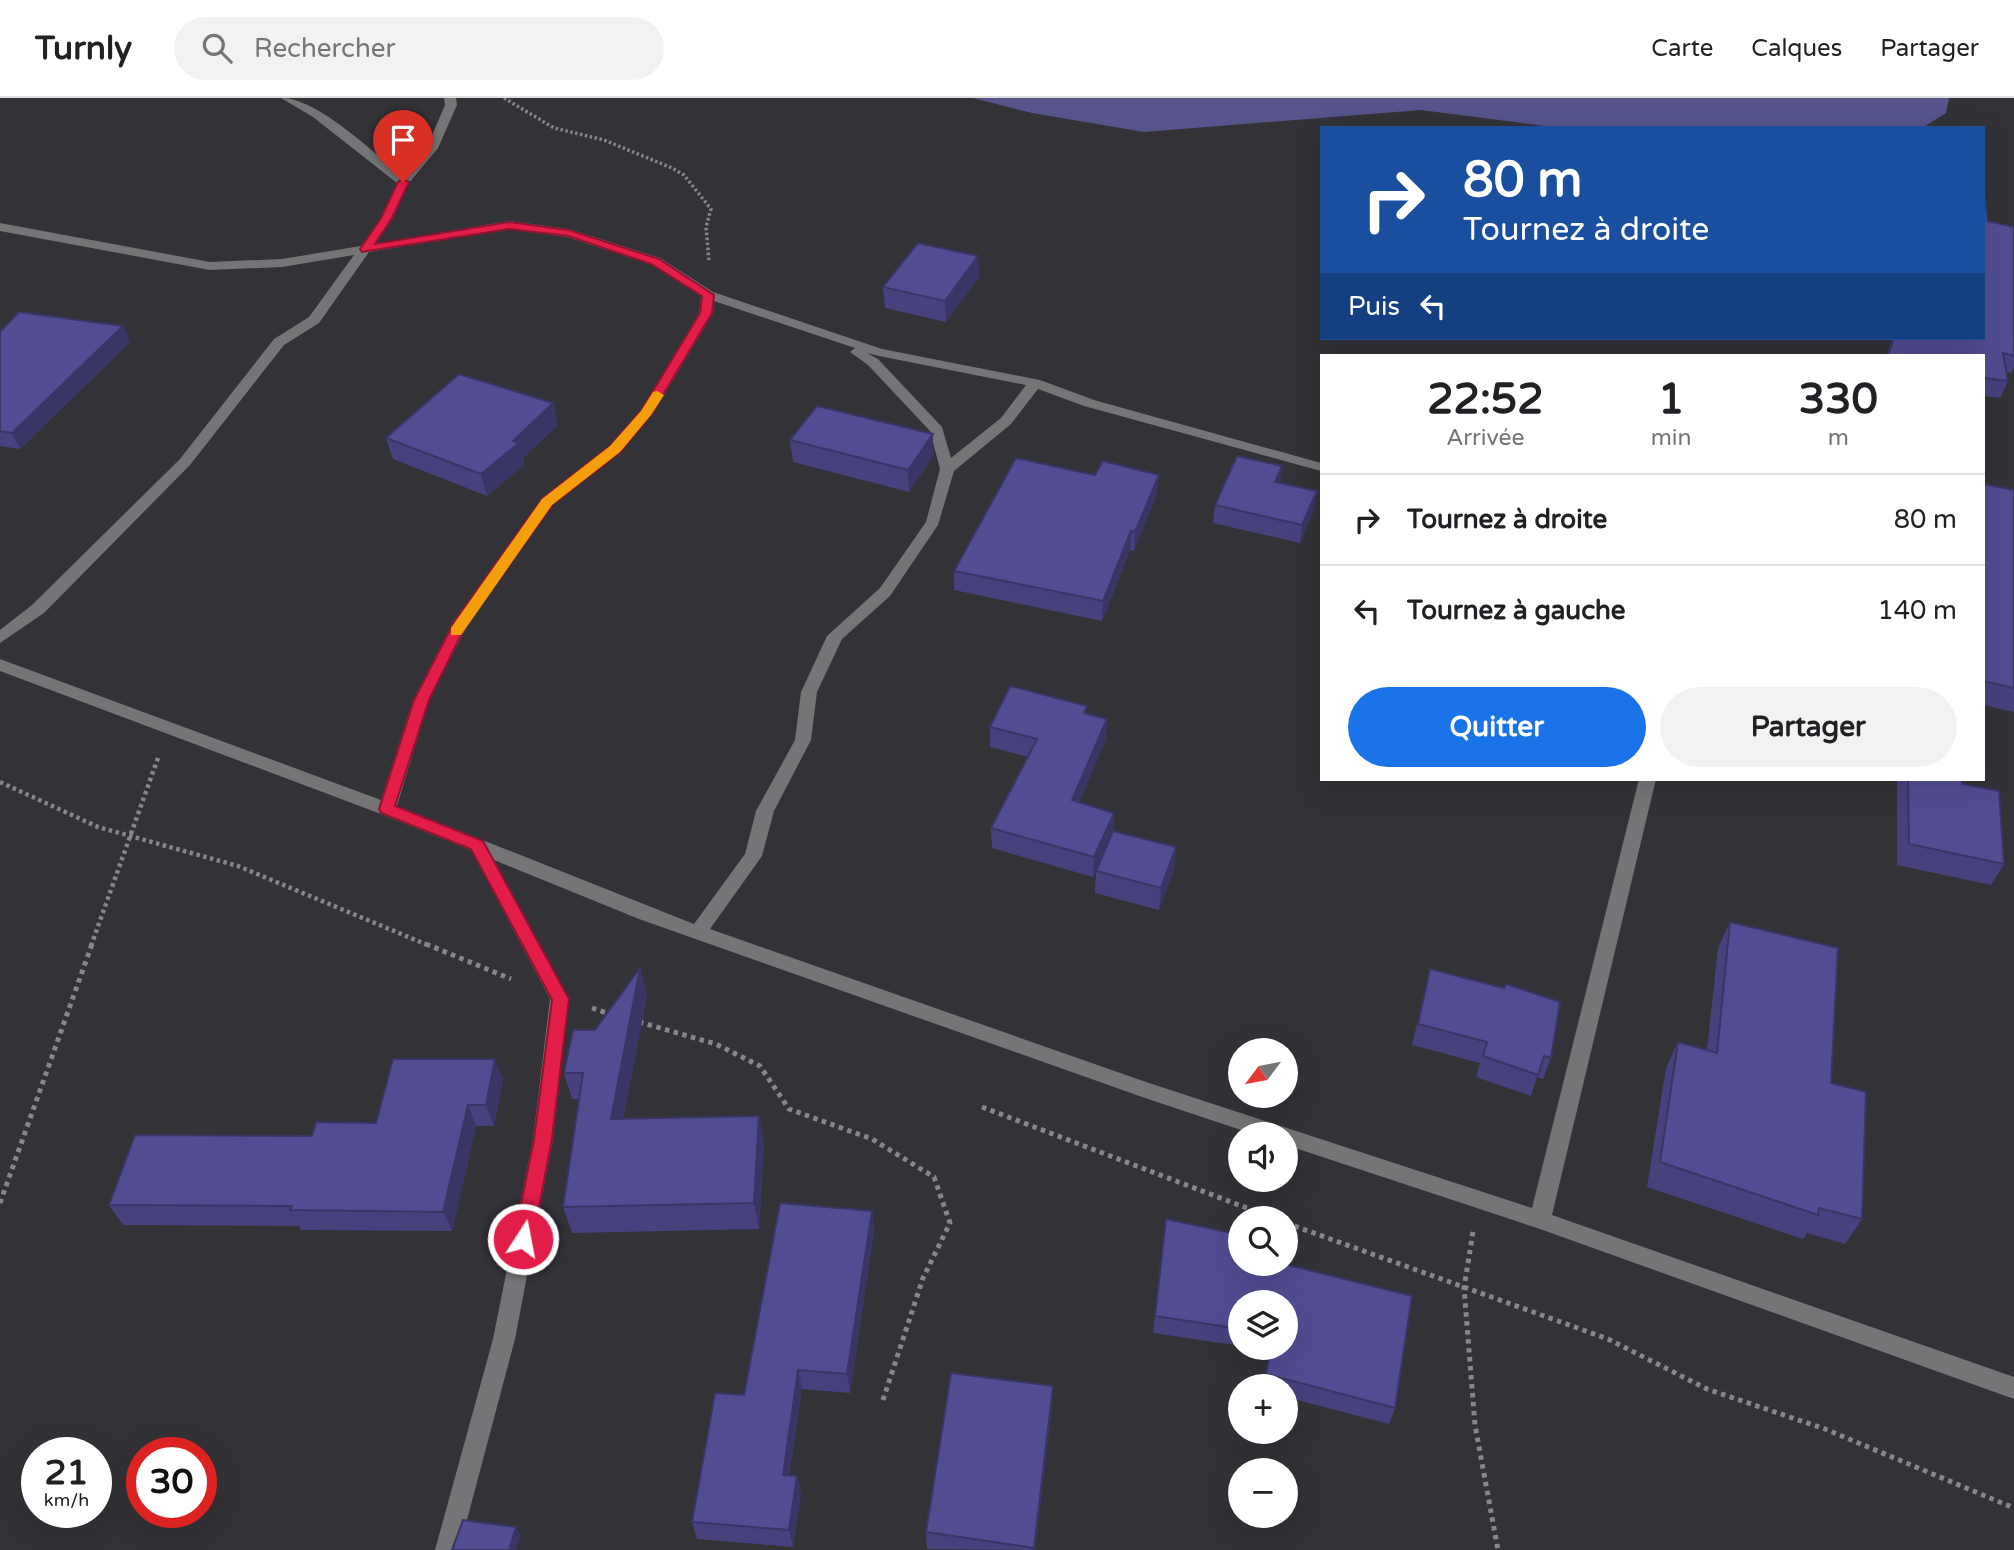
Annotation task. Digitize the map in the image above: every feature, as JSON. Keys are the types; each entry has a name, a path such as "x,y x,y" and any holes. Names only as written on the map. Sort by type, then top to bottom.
{"street":[{"path":"287,98 317,115 403,182"},
{"path":"0,638 38,609 185,462 279,342 314,320 387,218 403,182 432,148 451,105 450,98"},
{"path":"0,226 211,266 282,263 509,225 569,233 655,261 706,293 879,352 1035,383 1088,402 1320,467"},
{"path":"387,809 421,700 459,626 547,502 615,449 647,412 706,313 706,293"},
{"path":"698,932 753,856 765,811 803,740 809,692 835,636 885,592 933,522 947,469 937,430 873,362 824,332"},
{"path":"947,469 1006,421 1035,383"},
{"path":"0,665 387,809 698,932 1242,1122"},
{"path":"1540,1220 1648,781"},
{"path":"447,1550 503,1339 543,1139 560,999 477,845"},
{"path":"1298,1140 1540,1220 2014,1388"}],"path":[{"path":"504,98 554,128 604,140 684,175 711,209 706,227 709,284 706,293"},
{"path":"0,1203 169,727"},
{"path":"982,1107 1242,1206"},
{"path":"0,1183 7,1182"},
{"path":"1480,1200 1464,1288 1475,1425 1498,1550"},
{"path":"1298,1227 1608,1339 1707,1389 1825,1429 2014,1508"}],"shaded area":[{"path":"973,98 1949,98 1946,113 1925,126 1545,126 1421,110 1144,132 1032,113"}],"building":[{"path":"1985,198 1988,221 2014,227 2014,356 2003,353 2008,381 1985,378 1985,354 1888,354 1893,340 1985,340"},
{"path":"918,243 978,256 945,301 883,287"},
{"path":"19,312 123,326 12,433 0,431 0,332"},
{"path":"459,374 553,403 513,441 519,443 481,474 386,438"},
{"path":"817,406 933,434 908,470 790,440"},
{"path":"1237,456 1282,466 1275,482 1317,491 1302,525 1215,505"},
{"path":"1016,458 1095,475 1103,461 1159,475 1135,532 1131,531 1103,601 954,571"},
{"path":"1985,484 2014,490 2014,688 1985,681"},
{"path":"1010,686 1087,706 1084,713 1107,719 1072,800 1114,813 1094,857 991,828 1037,739 990,727"},
{"path":"1908,781 1962,781 1962,784 1999,791 2004,864 1909,844"},
{"path":"1113,831 1176,847 1161,888 1096,871"},
{"path":"1730,922 1838,948 1831,1083 1866,1092 1862,1219 1819,1208 1818,1215 1660,1162 1678,1042 1717,1053"},
{"path":"640,968 611,1119 759,1116 754,1203 563,1207 583,1073 564,1073 573,1030 595,1030"},
{"path":"1430,969 1504,988 1506,984 1560,1002 1551,1058 1544,1056 1538,1075 1483,1056 1487,1042 1418,1024"},
{"path":"393,1059 495,1059 486,1105 468,1105 443,1212 290,1210 292,1206 109,1205 135,1135 312,1136 316,1122 376,1123"},
{"path":"780,1203 872,1211 847,1374 798,1370 783,1475 797,1476 789,1530 692,1522 715,1393 744,1395"},
{"path":"1166,1219 1228,1232 1228,1276 1298,1276 1298,1268 1412,1296 1395,1408 1298,1382 1298,1374 1266,1374 1269,1360 1298,1360 1298,1290 1228,1290 1228,1327 1155,1316"},
{"path":"951,1373 1053,1386 1034,1548 926,1532"},
{"path":"463,1520 516,1527 509,1550 452,1550"}],"slow traffic":[{"path":"456,632 547,502 615,449 647,412 657,395"}],"route":[{"path":"403,182 387,218 366,249 509,225 569,233 655,261 708,295 706,313 647,412 615,449 547,502 459,626 421,700 387,809 477,845 560,999 543,1139 523,1239"}]}
